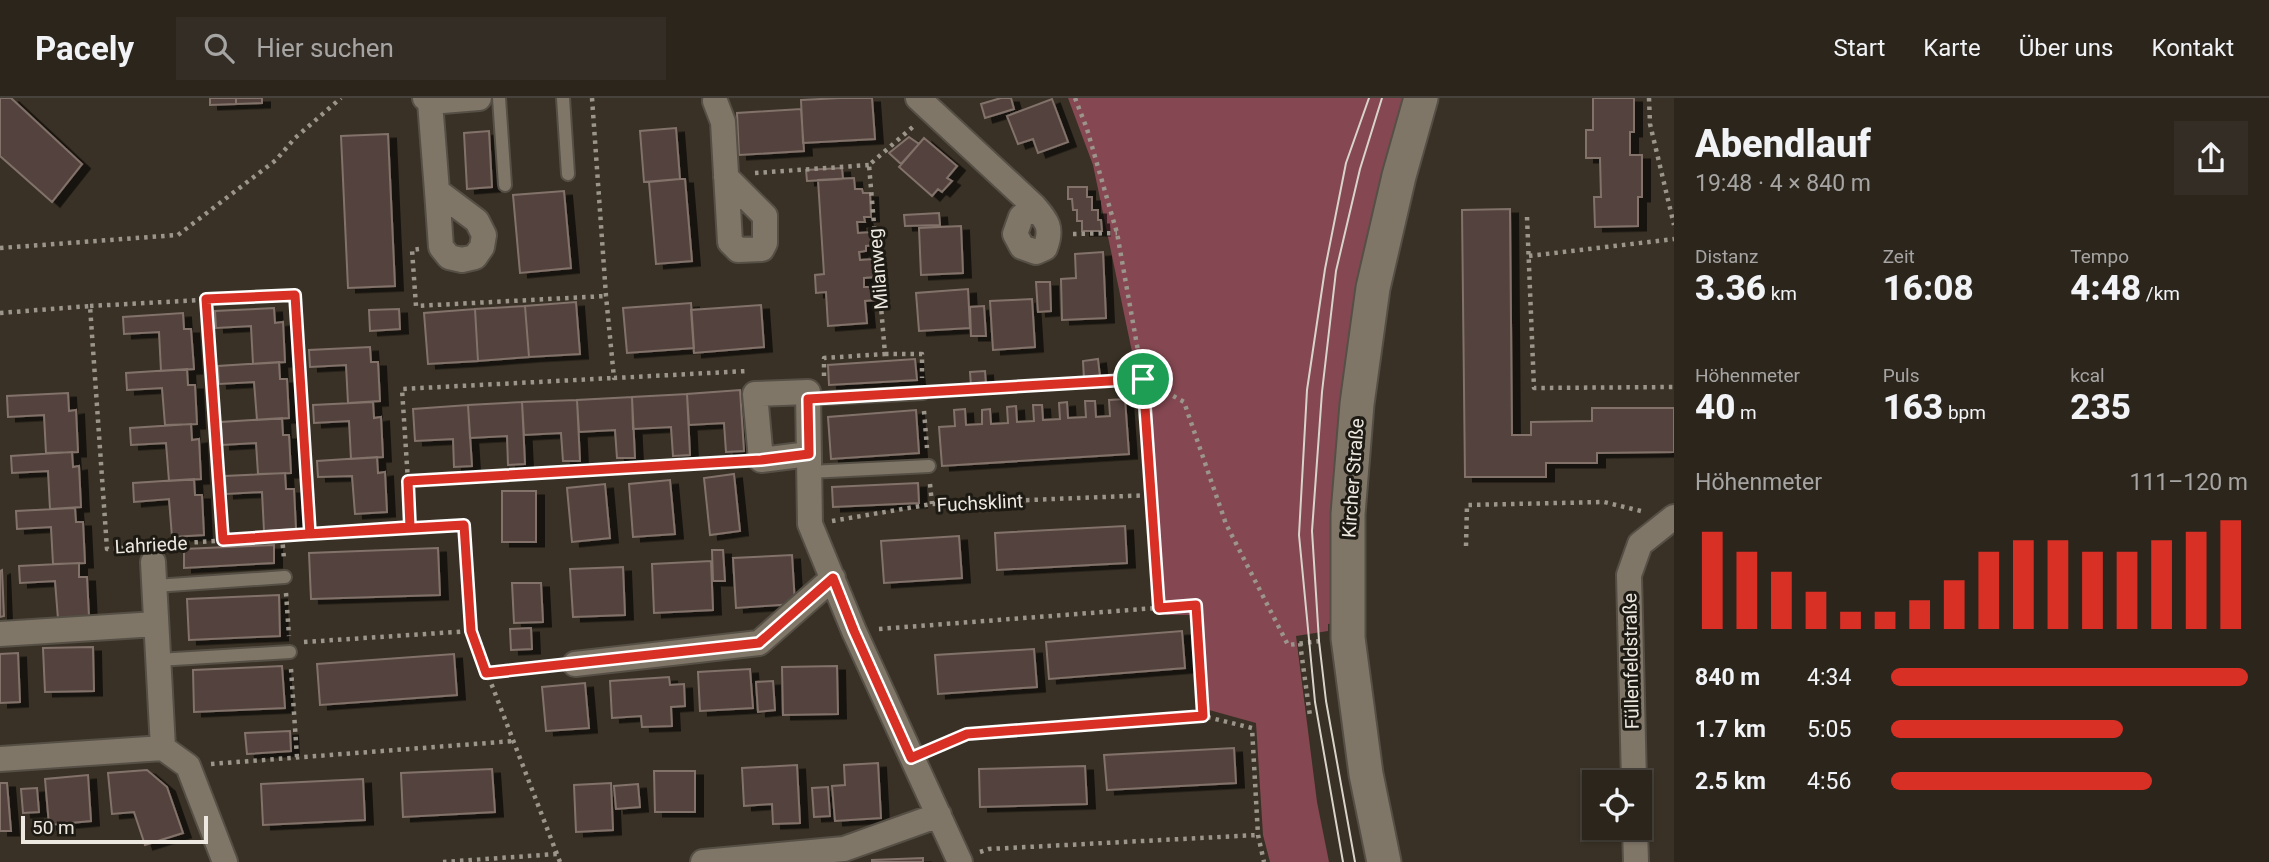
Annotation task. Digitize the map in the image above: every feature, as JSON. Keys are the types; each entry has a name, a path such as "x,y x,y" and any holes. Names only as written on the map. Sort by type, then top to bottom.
{"main road":[{"name":"Kircher Straße","path":"1384,862 1366,774 1348,638 1348,514 1357,404 1373,288 1399,176 1422,98"}],"street":[{"path":"437,191 477,221 484,234 482,247 475,257 462,260 449,257 441,247 428,100 479,98"},
{"path":"711,99 723,122 726,176"},
{"path":"925,104 1034,206 1048,222 1050,234 1045,248 1035,253 1022,247 1015,234 1021,217 1034,206"},
{"path":"809,463 761,460 755,394 808,392 816,398 809,463 810,524 854,631 959,861"},
{"name":"Füllenfeldstraße","path":"1634,770 1629,575 1640,544 1672,517"},
{"path":"153,560 163,748"},
{"path":"575,664 759,643 833,578"},
{"path":"0,634 156,624"},
{"path":"0,759 163,748 188,766 225,862"},
{"path":"703,862 844,849 939,815"},
{"path":"1635,840 1636,862"}],"lane":[{"path":"499,98 505,185"},
{"path":"563,98 568,174"},
{"path":"816,398 923,393"},
{"path":"809,463 929,466"},
{"path":"153,560 285,577"},
{"path":"158,660 290,652"}],"path":[{"path":"0,248 178,235 276,160 295,138 341,98"},
{"path":"592,98 614,378"},
{"path":"1075,98 1118,233 1143,379 1159,608"},
{"path":"1649,98 1650,124 1674,225"},
{"path":"726,176 870,165 925,104"},
{"name":"Milanweg","path":"870,165 885,354"},
{"path":"1527,216 1534,388 1674,387"},
{"path":"1050,234 1118,233"},
{"path":"1529,256 1674,239"},
{"path":"441,247 412,250 416,306 606,296"},
{"path":"0,313 295,295 310,534"},
{"path":"206,299 223,540"},
{"name":"Lahriede","path":"90,306 107,549 153,560 223,540 464,525 471,631 560,862"},
{"path":"816,398 824,358 885,354 922,354 923,393 1143,379 1184,402 1226,524 1288,645 1348,638"},
{"path":"410,527 402,389 752,370 755,394"},
{"path":"408,481 761,460"},
{"name":"Fuchsklint","path":"810,524 932,505 1152,495"},
{"path":"1466,546 1467,505 1604,502 1672,517"},
{"path":"854,631 1196,605 1203,716"},
{"path":"303,642 471,631"},
{"path":"1300,643 1310,716"},
{"path":"486,673 575,664"},
{"path":"911,758 967,734 1203,716 1252,728 1258,835 1265,862"},
{"path":"188,766 514,741"},
{"path":"959,861 989,849 1258,835"},
{"path":"443,862 558,854"}],"shaded area":[{"path":"1068,98 1408,98 1338,623 1328,624 1328,631 1296,636 1317,802 1329,862 1270,862 1263,835 1256,723 1202,708 1192,615 1166,615 1140,390 1093,165"}],"building":[{"path":"0,98 11,98 82,164 52,202 0,156"},
{"path":"210,98 236,98 236,104 210,105"},
{"path":"236,98 262,98 262,103 236,104"},
{"path":"872,98 875,139 803,143 801,100"},
{"path":"1011,98 1014,109 985,118 981,104"},
{"path":"1593,98 1634,98 1634,132 1630,132 1630,155 1642,155 1642,197 1638,197 1638,226 1595,227 1594,197 1601,197 1600,158 1586,158 1586,130 1593,130"},
{"path":"1052,99 1068,142 1038,153 1033,139 1018,144 1007,116"},
{"path":"801,109 804,151 739,155 737,113"},
{"path":"676,128 680,179 644,182 640,131"},
{"path":"489,131 492,187 467,189 464,133"},
{"path":"388,134 395,286 348,288 341,136"},
{"path":"909,137 919,144 901,164 889,153"},
{"path":"924,138 957,166 947,178 952,181 942,192 938,189 932,196 899,167"},
{"path":"842,168 843,179 807,181 806,170"},
{"path":"854,178 855,189 870,193 871,217 864,217 865,222 857,222 858,233 873,232 874,245 866,246 866,251 859,252 860,260 874,259 875,277 864,278 864,287 875,287 876,300 865,301 867,323 828,326 826,292 816,293 815,275 824,274 818,180"},
{"path":"685,179 692,261 656,264 649,182"},
{"path":"1068,187 1087,187 1087,197 1092,197 1092,210 1098,210 1102,231 1082,231 1082,221 1077,221 1077,210 1073,210 1072,199 1068,199"},
{"path":"564,191 571,268 520,273 513,195"},
{"path":"1510,209 1512,435 1531,435 1531,422 1592,421 1592,408 1674,408 1674,452 1597,453 1597,463 1546,463 1546,477 1465,477 1462,210"},
{"path":"939,213 940,225 905,226 904,215"},
{"path":"961,226 963,273 921,275 919,228"},
{"path":"1103,252 1106,318 1062,320 1061,279 1076,278 1075,254"},
{"path":"1036,282 1050,282 1051,311 1038,312"},
{"path":"968,289 970,328 919,331 916,293"},
{"path":"1032,299 1035,347 993,350 990,301"},
{"path":"576,302 580,354 529,357 525,306"},
{"path":"691,303 694,348 627,353 623,308"},
{"path":"761,305 764,347 694,353 691,310"},
{"path":"525,306 529,357 478,361 475,309"},
{"path":"984,306 986,336 971,336 970,307"},
{"path":"274,308 275,323 283,322 285,362 253,364 251,326 216,328 215,311"},
{"path":"399,309 400,329 370,331 369,310"},
{"path":"475,309 478,361 428,364 424,313"},
{"path":"183,313 184,329 191,329 194,369 161,371 159,332 124,334 123,317"},
{"path":"370,347 371,362 378,362 380,401 348,403 346,365 310,367 309,350"},
{"path":"915,359 917,380 829,385 828,365"},
{"path":"1098,359 1100,377 1084,379 1083,361"},
{"path":"279,362 280,379 287,379 289,418 257,420 254,382 219,384 218,366"},
{"path":"187,369 188,385 195,385 197,424 165,425 162,388 127,390 126,373"},
{"path":"985,371 986,385 971,386 970,372"},
{"path":"740,390 744,451 726,452 724,423 689,425 687,394"},
{"path":"68,393 69,411 76,410 78,452 46,453 44,415 8,417 7,396"},
{"path":"687,394 690,455 673,456 671,427 633,429 632,397"},
{"path":"632,397 635,458 617,458 615,430 579,432 577,400"},
{"path":"1125,399 1129,454 942,466 939,427 955,426 954,410 965,409 966,425 982,424 982,410 990,409 991,424 1008,423 1007,407 1016,406 1017,422 1034,421 1033,405 1042,405 1043,420 1060,419 1059,403 1067,402 1068,418 1086,417 1085,401 1095,401 1096,417 1110,416 1109,400"},
{"path":"577,400 580,461 563,461 561,433 524,435 522,402"},
{"path":"373,402 374,418 381,417 383,457 351,459 349,421 314,423 313,405"},
{"path":"522,402 525,464 508,465 507,436 470,438 468,405"},
{"path":"468,405 472,466 454,467 453,439 415,441 413,409"},
{"path":"916,410 919,453 831,459 828,417"},
{"path":"282,418 283,435 289,435 291,473 258,474 256,443 222,445 221,422"},
{"path":"191,424 192,440 199,439 201,479 169,481 166,443 131,445 130,428"},
{"path":"72,452 73,467 79,466 81,507 50,509 48,471 12,473 11,456"},
{"path":"377,457 378,473 385,472 387,512 355,514 352,476 318,477 317,461"},
{"path":"285,473 286,489 294,489 296,529 264,531 262,492 226,494 225,476"},
{"path":"734,474 740,531 710,535 704,478"},
{"path":"194,479 195,495 202,495 204,535 172,537 169,499 134,502 133,483"},
{"path":"670,480 675,534 633,537 629,484"},
{"path":"918,483 919,503 833,507 832,487"},
{"path":"605,484 610,538 572,542 567,488"},
{"path":"502,491 536,491 536,542 502,542"},
{"path":"75,508 76,522 83,522 85,563 53,564 51,527 17,529 16,511"},
{"path":"1125,526 1127,563 997,570 995,533"},
{"path":"959,536 962,578 884,583 881,541"},
{"path":"274,545 274,563 184,568 184,549"},
{"path":"438,548 440,595 311,599 309,553"},
{"path":"712,550 723,550 725,581 713,581"},
{"path":"792,555 795,604 736,608 733,558"},
{"path":"711,561 713,610 654,613 652,564"},
{"path":"79,563 79,577 87,577 89,617 58,619 55,581 20,583 19,566"},
{"path":"623,567 625,615 573,617 570,569"},
{"path":"2,570 4,616 0,617 0,571"},
{"path":"512,583 541,583 543,622 514,623"},
{"path":"279,595 280,636 189,640 187,599"},
{"path":"531,628 532,649 511,650 510,629"},
{"path":"1182,631 1185,668 1049,679 1046,642"},
{"path":"93,647 94,691 45,692 43,648"},
{"path":"1034,649 1037,687 938,694 935,655"},
{"path":"18,653 20,702 0,703 0,654"},
{"path":"454,654 457,695 320,705 317,664"},
{"path":"282,666 285,708 194,712 193,670"},
{"path":"837,666 838,714 783,715 782,667"},
{"path":"750,669 753,708 700,711 698,672"},
{"path":"669,677 670,685 684,684 685,706 671,707 672,726 642,727 641,716 612,718 610,681"},
{"path":"773,681 775,710 758,712 756,682"},
{"path":"585,683 589,728 546,731 542,687"},
{"path":"290,731 291,751 247,754 245,733"},
{"path":"1234,748 1236,783 1107,790 1104,755"},
{"path":"878,763 881,818 835,821 832,786 845,785 844,765"},
{"path":"797,765 800,823 773,824 772,804 744,806 742,768"},
{"path":"1085,766 1087,804 980,807 979,769"},
{"path":"492,769 495,812 403,817 401,773"},
{"path":"147,770 167,787 183,833 145,845 134,812 112,814 108,773"},
{"path":"654,771 695,771 695,812 655,812"},
{"path":"88,775 91,821 49,825 45,779"},
{"path":"363,779 365,820 263,825 261,784"},
{"path":"0,783 7,783 11,831 0,831"},
{"path":"611,783 613,830 576,832 574,785"},
{"path":"638,784 640,807 616,809 614,786"},
{"path":"828,787 830,816 814,817 812,788"},
{"path":"37,788 39,812 23,813 21,789"},
{"path":"923,858 923,862 872,862 872,860"}],"tram line":[{"path":"1343,862 1315,702 1299,535 1307,390 1325,269 1346,163 1369,98"},
{"path":"1355,862 1326,701 1312,531 1322,392 1336,271 1360,169 1382,98"}],"route":[{"path":"1143,379 808,399 809,454 761,460 408,481 410,527 223,540 206,299 295,295 310,534 464,525 471,631 486,673 759,643 833,578 911,758 967,734 1203,716 1196,605 1159,608 1143,379"}]}
